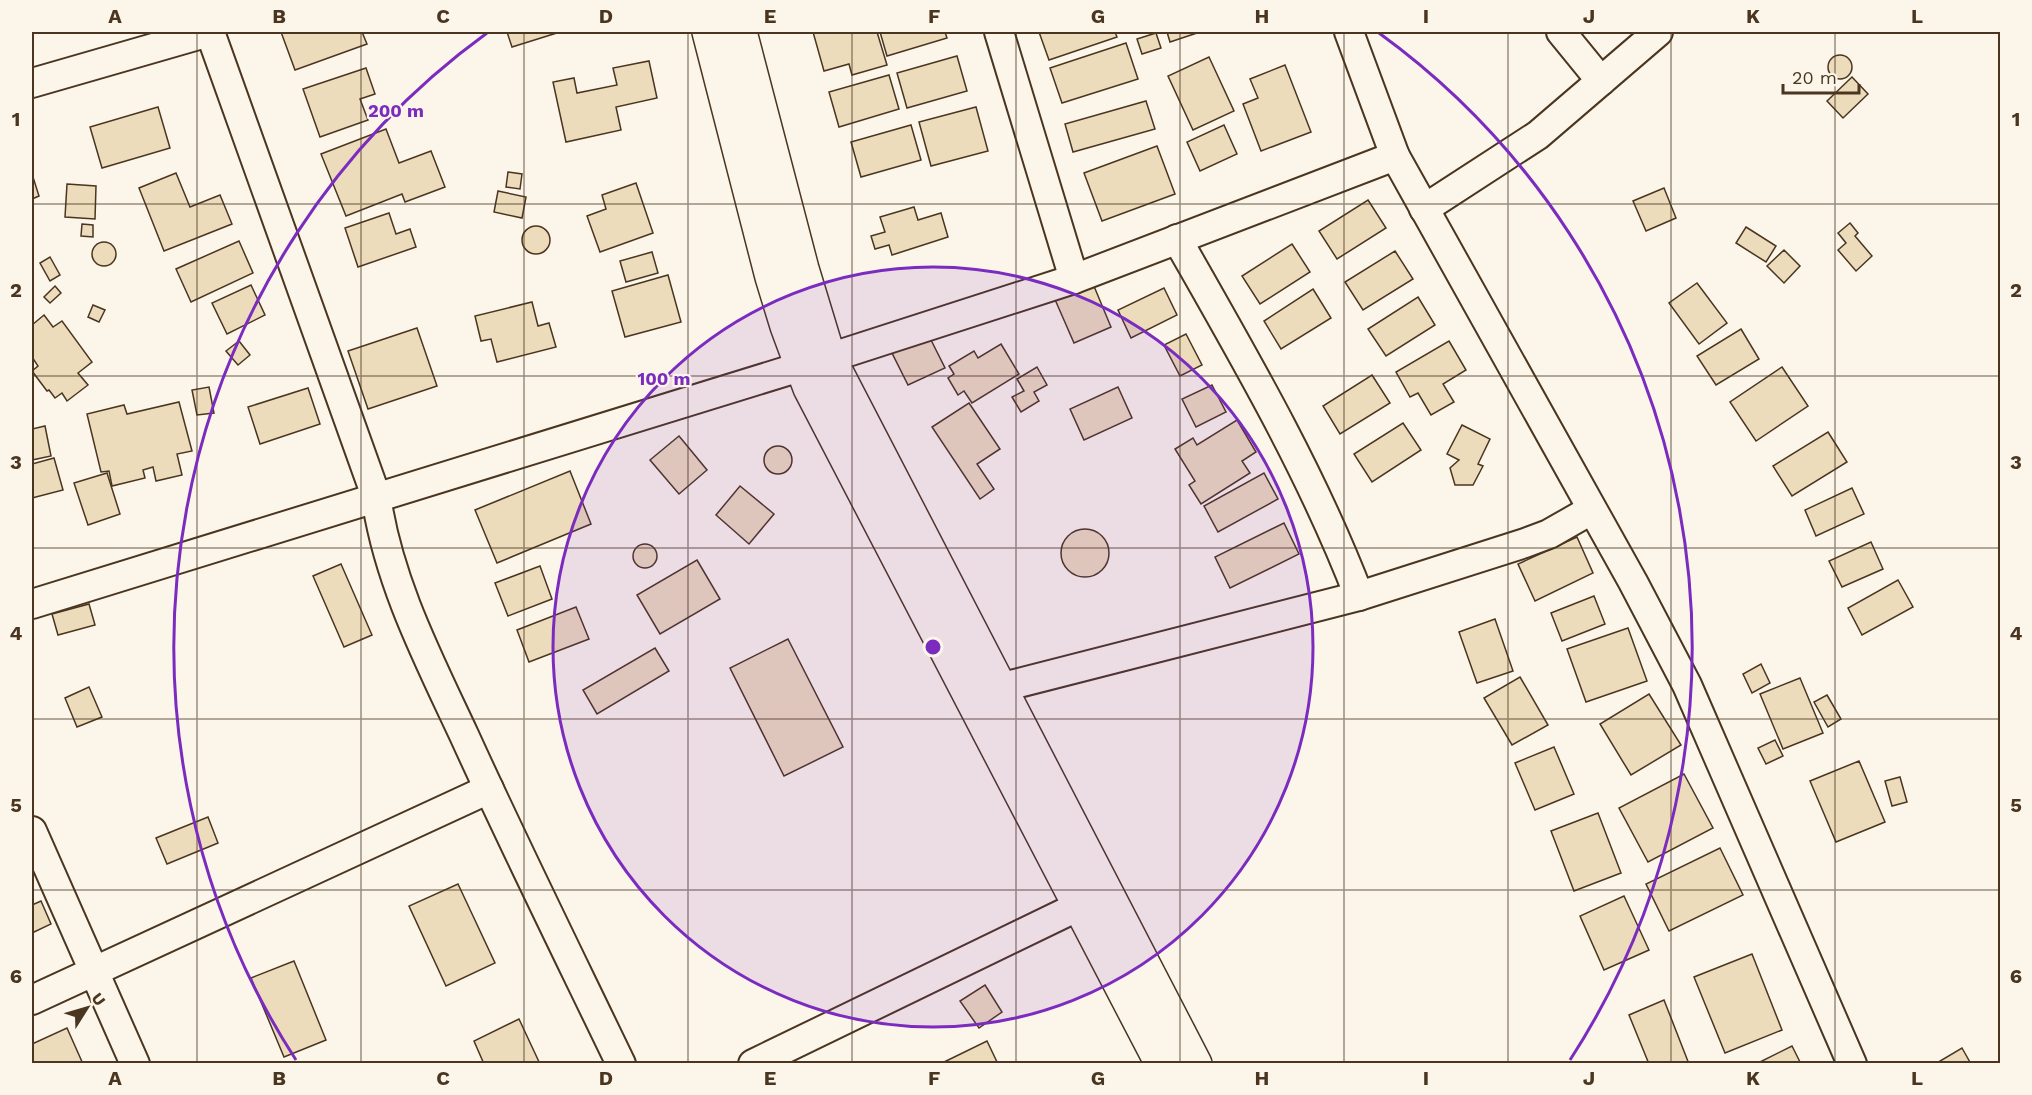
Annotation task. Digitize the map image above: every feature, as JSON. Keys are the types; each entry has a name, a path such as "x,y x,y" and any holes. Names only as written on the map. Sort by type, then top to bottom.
{"highway":[{"path":"709,32 772,277 1079,906 1162,1064"},
{"path":"740,32 807,288 815,363 999,688 1195,1064"}],"street":[{"path":"32,83 210,32 376,496 380,525 394,573 433,668 621,1064"},
{"path":"999,32 1074,279"},
{"path":"1349,32 1395,156 1665,640 1687,685 1852,1064"},
{"path":"1562,32 1601,81"},
{"path":"1424,209 1538,135 1658,32"},
{"path":"32,604 376,496 815,363 1074,279 1395,156"},
{"path":"1177,239 1324,508 1359,596"},
{"path":"999,688 1359,596 1525,543 1549,534 1591,510"},
{"path":"32,1000 489,789"},
{"path":"32,831 135,1064"},
{"path":"753,1064 1079,906"}],"building":[{"path":"281,32 362,32 367,44 295,70"},
{"path":"507,32 560,32 512,47"},
{"path":"813,32 877,32 887,65 852,75 849,64 824,71"},
{"path":"880,32 945,32 947,38 887,56"},
{"path":"1039,32 1115,32 1117,37 1049,60"},
{"path":"1167,32 1200,32 1170,42"},
{"path":"1156,33 1161,48 1142,54 1137,39"},
{"path":"1126,43 1138,79 1062,103 1050,68"},
{"path":"1840,55 1845,56 1851,62 1851,72 1845,78 1840,79 1835,78 1829,72 1828,67 1829,62 1835,56"},
{"path":"957,56 967,91 907,108 897,73"},
{"path":"1209,57 1234,111 1193,130 1168,76"},
{"path":"649,61 657,98 616,107 621,130 566,142 553,82 574,78 577,93 617,85 613,68"},
{"path":"1285,65 1311,132 1261,151 1243,104 1258,98 1250,79"},
{"path":"366,68 375,94 360,99 368,120 320,137 303,89"},
{"path":"889,75 899,109 839,127 829,92"},
{"path":"1852,77 1868,94 1843,118 1827,101"},
{"path":"1146,101 1155,129 1073,152 1065,124"},
{"path":"158,107 170,148 102,168 90,127"},
{"path":"976,107 988,151 931,166 919,122"},
{"path":"911,125 921,160 861,177 851,142"},
{"path":"1224,125 1237,154 1200,171 1187,142"},
{"path":"386,129 399,163 431,151 445,187 405,202 402,194 346,216 321,154"},
{"path":"1157,146 1175,194 1102,221 1084,173"},
{"path":"508,172 522,174 520,189 506,187"},
{"path":"176,173 190,207 220,195 232,224 164,251 139,188"},
{"path":"32,174 39,196 32,199"},
{"path":"636,183 653,233 600,252 587,216 606,209 602,195"},
{"path":"67,184 96,186 95,219 65,217"},
{"path":"1664,188 1676,218 1646,231 1633,201"},
{"path":"498,191 526,197 522,218 494,212"},
{"path":"1368,200 1386,228 1337,259 1319,231"},
{"path":"914,207 918,220 941,213 948,237 892,255 889,245 875,249 871,236 885,232 880,217"},
{"path":"389,213 396,234 410,229 416,247 358,267 345,228"},
{"path":"1850,223 1858,233 1855,236 1872,256 1856,271 1838,250 1846,243 1838,233"},
{"path":"82,224 93,225 93,237 81,236"},
{"path":"536,226 546,230 550,240 546,250 536,254 526,250 522,240 526,230"},
{"path":"1746,227 1776,246 1766,262 1736,243"},
{"path":"239,241 253,273 191,302 176,269"},
{"path":"99,242 109,242 116,249 116,259 109,266 99,266 92,259 92,249"},
{"path":"1292,244 1310,272 1260,304 1242,276"},
{"path":"1784,250 1800,266 1784,283 1767,266"},
{"path":"1395,251 1413,279 1363,310 1345,282"},
{"path":"652,252 658,273 626,282 620,261"},
{"path":"50,257 60,275 50,281 40,263"},
{"path":"668,275 681,322 625,337 612,291"},
{"path":"1091,279 1111,327 1074,343 1053,295"},
{"path":"1697,283 1727,323 1699,344 1669,303"},
{"path":"251,285 265,315 227,334 212,303"},
{"path":"55,286 61,293 50,303 44,297"},
{"path":"1164,288 1177,315 1131,338 1118,310"},
{"path":"1313,289 1331,318 1281,349 1264,321"},
{"path":"1418,297 1435,325 1386,356 1368,329"},
{"path":"532,302 538,326 549,323 556,347 497,362 491,339 481,341 475,316"},
{"path":"93,305 105,310 99,322 88,317"},
{"path":"44,315 53,327 62,321 92,362 78,373 88,385 67,401 62,393 55,398 32,371 38,366 32,357 32,325"},
{"path":"417,328 437,386 368,409 348,351"},
{"path":"1741,329 1759,359 1716,385 1697,356"},
{"path":"928,334 945,368 908,385 891,351"},
{"path":"1186,334 1202,365 1180,376 1164,345"},
{"path":"239,341 250,355 238,365 226,351"},
{"path":"1449,341 1466,370 1443,384 1454,402 1431,415 1418,393 1410,397 1396,372"},
{"path":"1001,344 1019,374 972,403 964,391 958,395 948,378 954,374 949,366 974,351 978,358"},
{"path":"1037,367 1047,385 1034,392 1039,401 1021,412 1012,397 1024,391 1017,379"},
{"path":"1782,367 1808,406 1756,441 1730,402"},
{"path":"1372,375 1390,403 1340,434 1323,406"},
{"path":"1212,385 1226,412 1196,427 1182,399"},
{"path":"209,387 214,413 197,415 192,390"},
{"path":"1118,387 1132,418 1084,440 1070,409"},
{"path":"308,388 320,424 260,444 248,407"},
{"path":"179,402 192,451 177,454 182,475 156,481 153,467 143,470 145,478 112,486 109,471 101,472 87,414 124,405 127,414"},
{"path":"969,403 1000,449 977,464 994,489 980,499 932,427"},
{"path":"1237,420 1256,452 1242,461 1250,473 1201,504 1189,485 1195,481 1175,449 1193,438 1197,445"},
{"path":"1403,423 1421,450 1372,482 1354,454"},
{"path":"1462,425 1490,439 1478,464 1483,466 1473,485 1455,485 1450,468 1459,460 1447,454"},
{"path":"45,426 51,456 32,460 32,429"},
{"path":"1828,432 1847,462 1792,496 1773,466"},
{"path":"679,436 707,470 679,494 650,460"},
{"path":"778,446 788,450 792,460 788,470 778,474 768,470 764,460 768,450"},
{"path":"54,458 63,490 32,498 32,464"},
{"path":"570,471 591,524 497,563 475,510"},
{"path":"107,473 120,514 88,525 74,483"},
{"path":"1264,473 1278,499 1218,532 1204,506"},
{"path":"740,486 774,514 749,544 716,515"},
{"path":"1852,488 1864,514 1816,536 1805,510"},
{"path":"1284,523 1299,554 1230,588 1215,557"},
{"path":"1080,529 1090,529 1102,536 1109,548 1109,558 1102,570 1090,577 1080,577 1065,566 1061,558 1061,548 1072,533"},
{"path":"1577,537 1593,573 1535,601 1518,564"},
{"path":"1871,542 1883,569 1842,587 1829,561"},
{"path":"645,544 650,545 656,551 656,561 650,567 645,568 640,567 634,561 633,556 634,551 640,545"},
{"path":"697,560 720,599 660,634 637,595"},
{"path":"341,564 372,635 344,647 313,576"},
{"path":"540,566 552,599 508,616 495,583"},
{"path":"1898,580 1913,607 1862,635 1848,608"},
{"path":"1594,596 1605,624 1562,641 1551,613"},
{"path":"89,604 95,625 58,635 52,614"},
{"path":"576,607 589,639 529,662 517,630"},
{"path":"1495,619 1513,671 1477,683 1459,632"},
{"path":"1628,628 1647,681 1586,702 1567,649"},
{"path":"788,639 843,747 784,776 730,668"},
{"path":"655,648 669,671 597,714 583,690"},
{"path":"1761,664 1770,683 1752,693 1743,674"},
{"path":"1520,677 1548,725 1512,745 1484,698"},
{"path":"1800,678 1823,733 1783,749 1760,694"},
{"path":"89,687 102,717 77,727 65,698"},
{"path":"1649,694 1681,745 1631,775 1600,724"},
{"path":"1827,695 1841,719 1828,727 1814,702"},
{"path":"1775,740 1783,756 1766,764 1758,748"},
{"path":"1554,747 1574,794 1535,810 1515,763"},
{"path":"1859,761 1885,822 1836,842 1810,781"},
{"path":"1684,774 1713,828 1648,862 1619,808"},
{"path":"1900,777 1907,802 1892,806 1885,781"},
{"path":"1598,813 1621,873 1574,891 1551,831"},
{"path":"208,817 218,843 167,864 156,838"},
{"path":"1720,848 1743,895 1669,931 1646,884"},
{"path":"458,884 495,963 446,986 409,906"},
{"path":"1624,896 1649,950 1604,970 1580,916"},
{"path":"41,901 51,924 32,933 32,905"},
{"path":"1752,954 1782,1030 1725,1053 1694,977"},
{"path":"294,961 326,1040 284,1057 251,978"},
{"path":"985,985 1002,1012 979,1028 960,1001"},
{"path":"1664,1000 1689,1064 1649,1064 1629,1015"},
{"path":"519,1019 540,1064 484,1064 474,1041"},
{"path":"67,1028 83,1064 32,1064 32,1044"},
{"path":"987,1041 998,1064 940,1064"},
{"path":"1792,1046 1801,1064 1756,1064"},
{"path":"1962,1048 1971,1064 1935,1064"}]}
